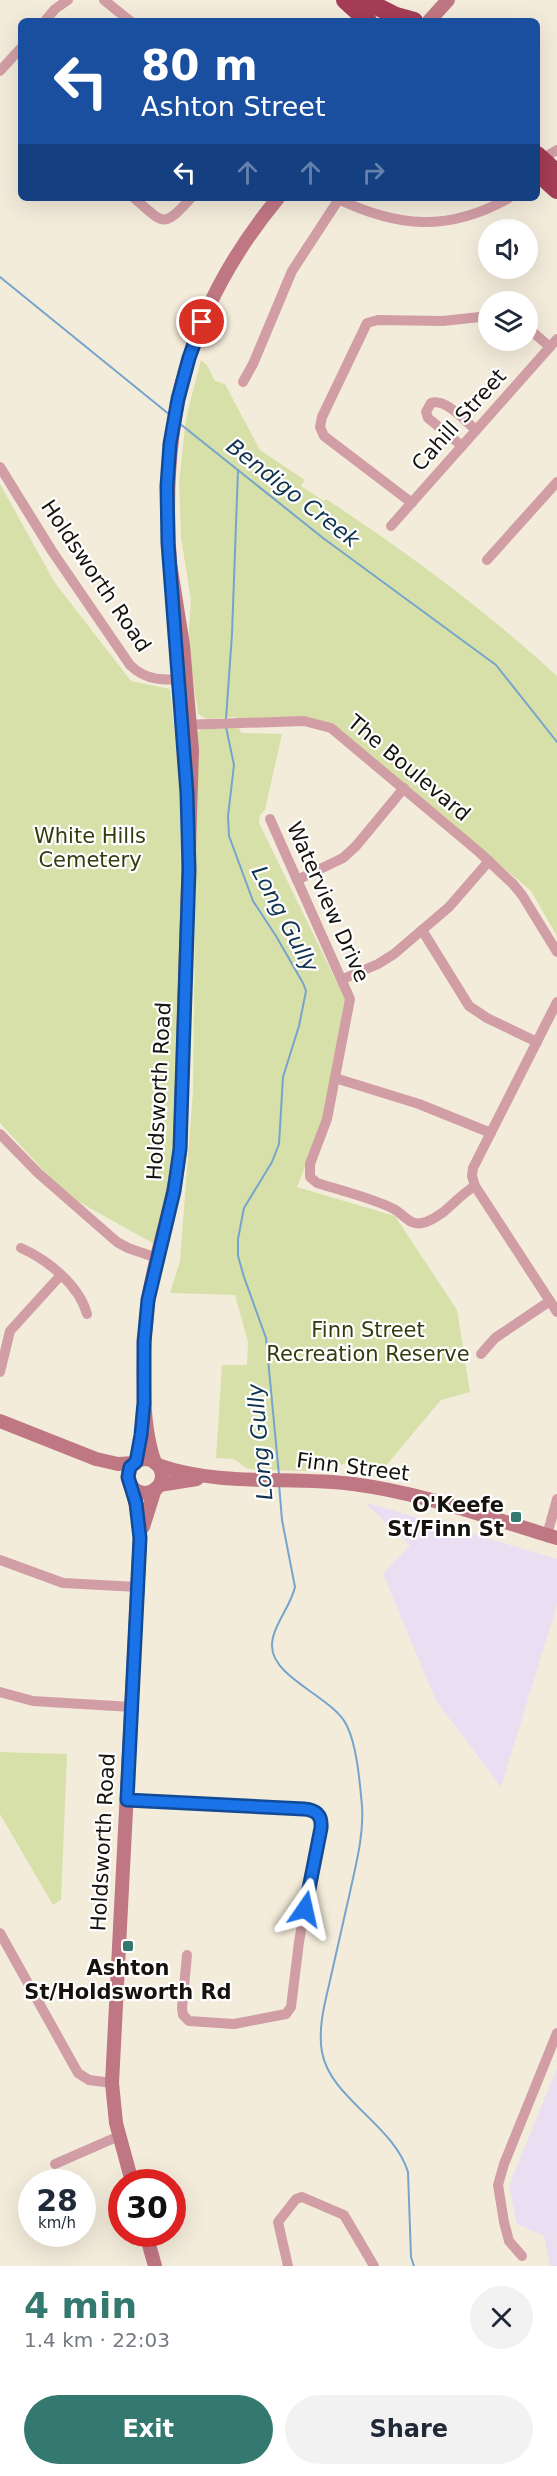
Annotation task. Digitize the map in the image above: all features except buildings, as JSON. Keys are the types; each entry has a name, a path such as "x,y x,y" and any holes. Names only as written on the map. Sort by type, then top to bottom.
{"highway":[{"path":"345,0 366,18"},
{"path":"365,1 385,18"},
{"path":"365,1 403,18"}],"main road":[{"path":"432,18 448,0"},
{"path":"443,18 459,0"},
{"name":"Holdsworth Road","path":"157,1464 147,1436 144,1403 145,1329 157,1258 174,1191 181,1136 190,851 186,724 169,556 167,498 169,451 182,379 202,322 219,284 249,235 276,201"},
{"name":"Holdsworth Road","path":"135,1462 144,1403"},
{"path":"0,1421 96,1459 118,1464 146,1459 157,1464 161,1475 157,1487 145,1492 96,1459"},
{"path":"131,1484 128,1472 135,1462"},
{"name":"Finn Street","path":"157,1464 211,1477 342,1483 390,1490 552,1536"},
{"name":"Finn Street","path":"157,1487 211,1477"},
{"name":"Holdsworth Road","path":"131,1484 140,1538"},
{"name":"Holdsworth Road","path":"128,2169 114,2114 112,2083 140,1538 146,1513 157,1487"},
{"path":"150,2247 155,2266"}],"street":[{"path":"47,18 57,5 68,0"},
{"path":"104,0 112,4 127,18"},
{"path":"0,71 18,51"},
{"path":"138,201 155,216 166,220 173,218 188,201"},
{"path":"243,382 253,364 291,271 337,201"},
{"path":"343,201 390,218 429,223 474,215 502,201"},
{"path":"412,503 324,436 320,427 322,417 367,323 378,320 443,321 478,317"},
{"path":"538,334 553,343"},
{"name":"Cahill Street","path":"391,526 553,343"},
{"path":"462,446 428,418 427,409 431,403 437,401 444,404 476,430"},
{"name":"Holdsworth Road","path":"0,467 45,541 130,665 149,678 182,679"},
{"path":"487,560 557,482"},
{"name":"The Boulevard","path":"186,724 304,721 325,726 343,736 489,861 522,895 557,952"},
{"path":"297,880 343,858 356,846 404,788"},
{"name":"Waterview Drive","path":"270,819 350,996 324,1132 309,1168 309,1175 312,1180 393,1209 408,1221 418,1224 430,1221 448,1209 465,1191 475,1186"},
{"path":"343,979 389,958 456,900 489,861"},
{"path":"422,930 469,1006 487,1018 537,1042"},
{"path":"557,1002 472,1170 475,1186 557,1312"},
{"path":"335,1078 419,1104 491,1133"},
{"path":"0,1134 46,1180 117,1242 157,1258"},
{"path":"21,1248 44,1260 79,1294 87,1314"},
{"path":"0,1372 10,1331 60,1276"},
{"path":"481,1354 495,1338 550,1301"},
{"path":"552,1536 557,1499"},
{"path":"0,1560 63,1583 137,1587"},
{"path":"0,1692 33,1701 131,1707"},
{"path":"127,1800 304,1809 316,1812 321,1819 299,1942 291,2007 286,2014 234,2024 189,2021 184,2017 182,2008 187,1955"},
{"path":"0,1933 78,2073 89,2080 112,2083"},
{"path":"522,2256 507,2236 498,2185 504,2164 557,2033"},
{"path":"55,2164 119,2136"},
{"path":"288,2266 278,2222 296,2199 302,2197 344,2215 374,2266"}],"shaded area":[{"path":"364,1502 557,1559 557,1605 501,1787 436,1701 383,1574 410,1545"},
{"path":"557,2068 557,2266 550,2266 544,2236 517,2224 509,2186"}],"green space":[{"path":"201,360 207,365 215,381 225,384 260,450 305,480 301,486 324,501 326,499 445,583 557,676 557,936 531,891 338,728 236,719 236,717 207,719 198,714 188,643 191,601 181,537 179,482 186,418"},
{"name":"White Hills Cemetery","path":"0,484 55,583 131,681 170,689 180,785 181,912 174,1165 156,1245 65,1194 0,1123"},
{"name":"Finn Street Recreation Reserve","path":"239,728 241,733 282,734 265,810 260,815 259,823 346,1001 320,1130 297,1187 395,1216 457,1310 470,1392 441,1400 384,1468 343,1464 306,1471 258,1470 246,1468 234,1459 216,1458 222,1365 247,1365 248,1342 235,1295 170,1293 180,1261 193,1091 197,732 202,729"},
{"path":"0,1752 67,1754 61,1900 53,1905 0,1814"}],"waterway":[{"name":"Bendigo Creek","path":"0,277 170,415"},
{"name":"Bendigo Creek","path":"179,423 323,538 496,665 557,742"},
{"name":"Long Gully","path":"226,719 232,634 238,470"},
{"name":"Long Gully","path":"226,727 234,765 228,816 229,836 253,901 276,936 306,991 299,1026 283,1077 279,1144 272,1162 244,1208 238,1239 238,1256 266,1338 279,1475"},
{"name":"Long Gully","path":"279,1484 282,1520 295,1587 273,1638 274,1657 281,1668 330,1706 347,1726 356,1754 362,1806 359,1849 322,2018 322,2052 327,2068 337,2083 389,2139 408,2172 411,2257 414,2266"}],"place":[{"name":"O'Keefe St/Finn St","path":"516,1517"},
{"name":"Ashton St/Holdsworth Rd","path":"128,1946"}],"route":[{"path":"202,322 182,379 170,444 167,486 168,543 190,851 184,1060 182,1123 174,1191 148,1300 144,1342 144,1403 141,1435 136,1462 128,1472 136,1503 140,1538 127,1800 309,1809 316,1812 322,1823 305,1909"}]}
